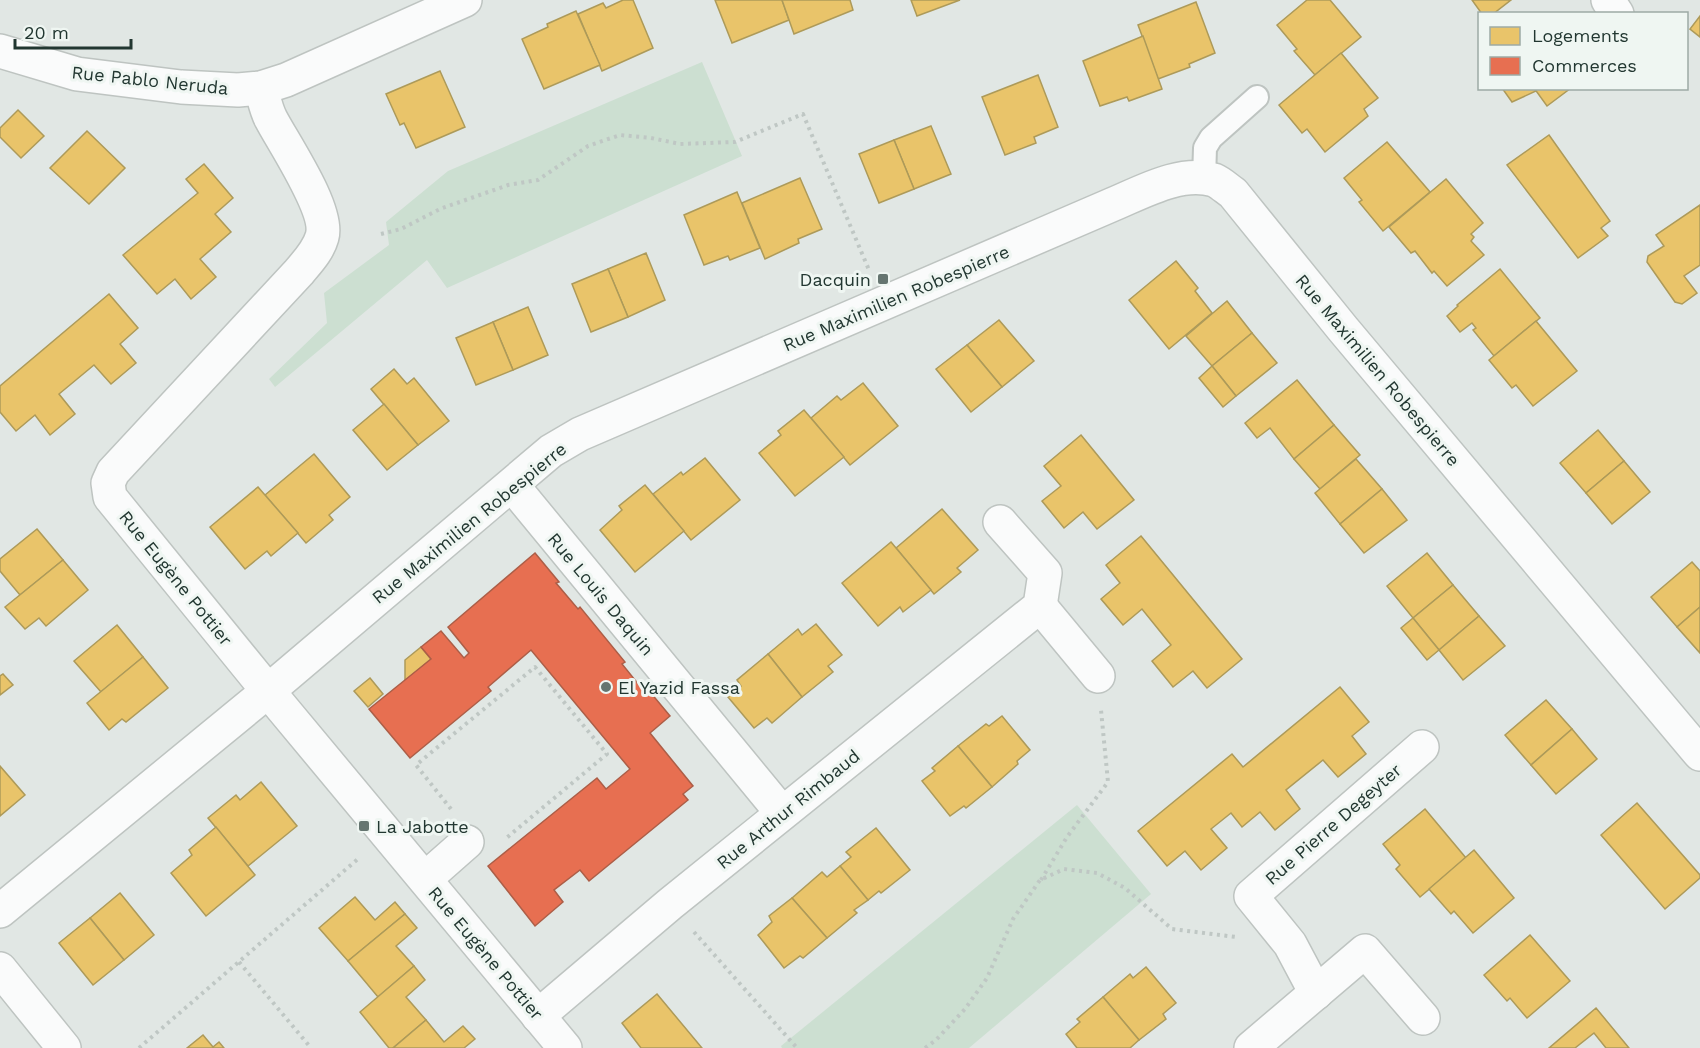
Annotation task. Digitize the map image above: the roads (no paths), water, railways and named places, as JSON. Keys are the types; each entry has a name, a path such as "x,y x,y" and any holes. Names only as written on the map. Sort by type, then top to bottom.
{"street":[{"name":"Rue Pablo Neruda","path":"0,51 77,74 181,87 238,90 261,88 286,80 465,0"},
{"name":"Rue Eugène Pottier","path":"261,88 270,117 298,166 323,220 323,236 314,254 299,272 112,472 108,483 110,497 565,1048"},
{"name":"Rue Maximilien Robespierre","path":"0,911 551,452 580,434 1164,184 1195,177 1216,181 1233,194 1350,338 1700,754"},
{"name":"Rue Louis Daquin","path":"512,485 782,813"},
{"path":"1000,522 1045,573 1040,606 1098,676"},
{"name":"Rue Arthur Rimbaud","path":"538,1016 670,904 1040,606"},
{"name":"Rue Pierre Degeyter","path":"1316,993 1290,944 1251,896 1422,747"},
{"path":"425,879 470,839"},
{"path":"1251,1048 1365,951 1423,1018"},
{"path":"0,969 64,1048"}],"lane":[{"path":"1204,179 1205,148 1211,138 1257,97"}],"place":[{"name":"Dacquin","path":"883,279"},
{"name":"El Yazid Fassa","path":"606,687"},
{"name":"La Jabotte","path":"364,826"}]}
